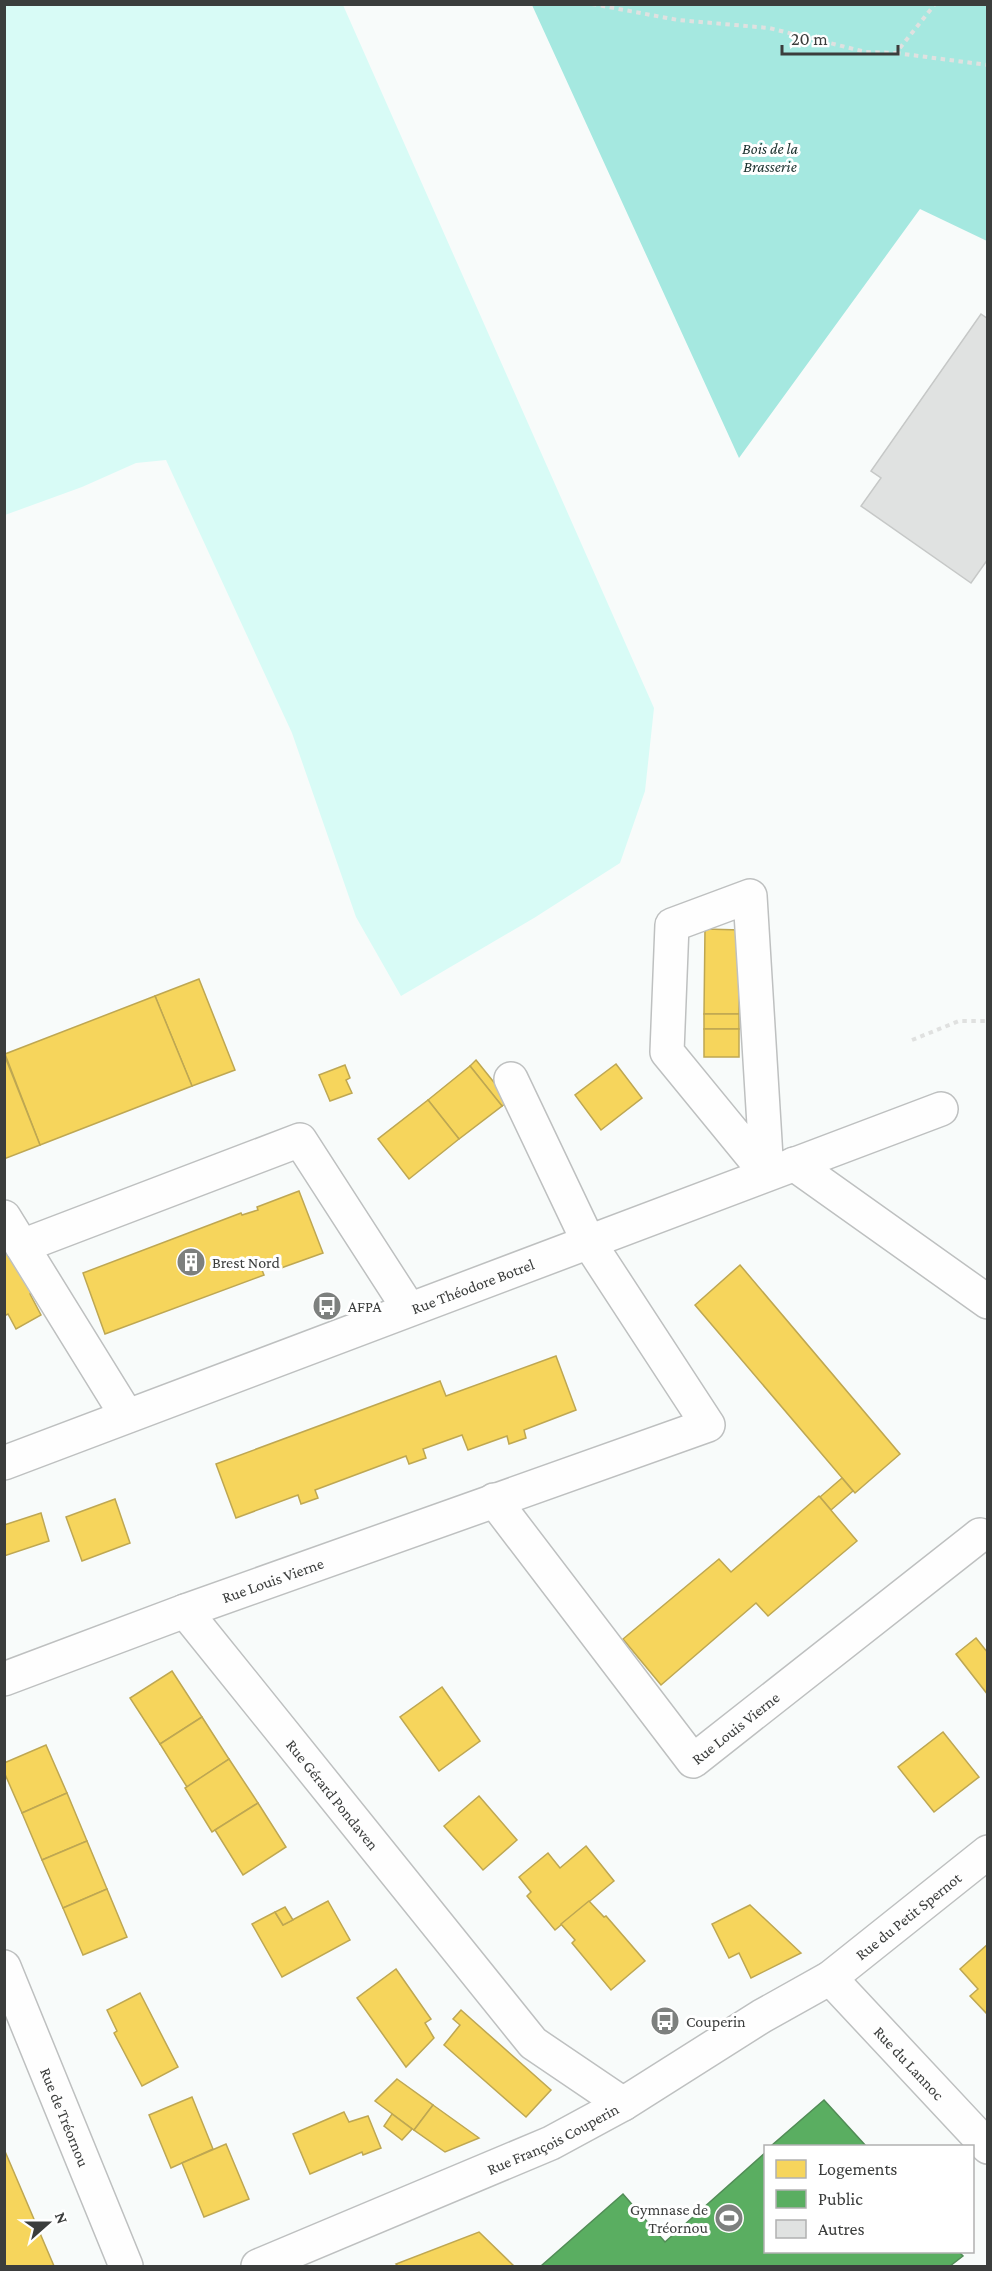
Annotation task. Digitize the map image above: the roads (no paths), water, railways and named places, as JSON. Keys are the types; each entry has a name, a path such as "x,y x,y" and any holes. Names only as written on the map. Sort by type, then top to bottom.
{"street":[{"path":"781,1169 750,896 672,925 667,1052 781,1169 987,1302"},
{"path":"511,1079 588,1241"},
{"name":"Rue Théodore Botrel","path":"4,1463 941,1109"},
{"path":"22,1246 300,1140 409,1309"},
{"path":"4,1217 126,1416"},
{"name":"Rue Louis Vierne","path":"185,1611 708,1425 588,1241"},
{"name":"Rue Louis Vierne","path":"494,1500 693,1761 980,1535"},
{"path":"4,1679 185,1611"},
{"name":"Rue Gérard Pondaven","path":"185,1611 532,2043 623,2104"},
{"name":"Rue du Petit Spernot","path":"830,1978 987,1852"},
{"name":"Rue de Tréornou","path":"4,1967 126,2266"},
{"name":"Rue François Couperin","path":"258,2266 551,2143 623,2104 762,2016 830,1978"},
{"name":"Rue du Lannoc","path":"830,1978 987,2147"}],"place":[{"name":"Brest Nord","path":"191,1262"},
{"name":"AFPA","path":"327,1306"},
{"name":"Couperin","path":"665,2021"},
{"name":"Gymnase de Tréornou","path":"729,2218"}],"park label":[{"name":"Bois de la Brasserie","path":"770,157"}]}
